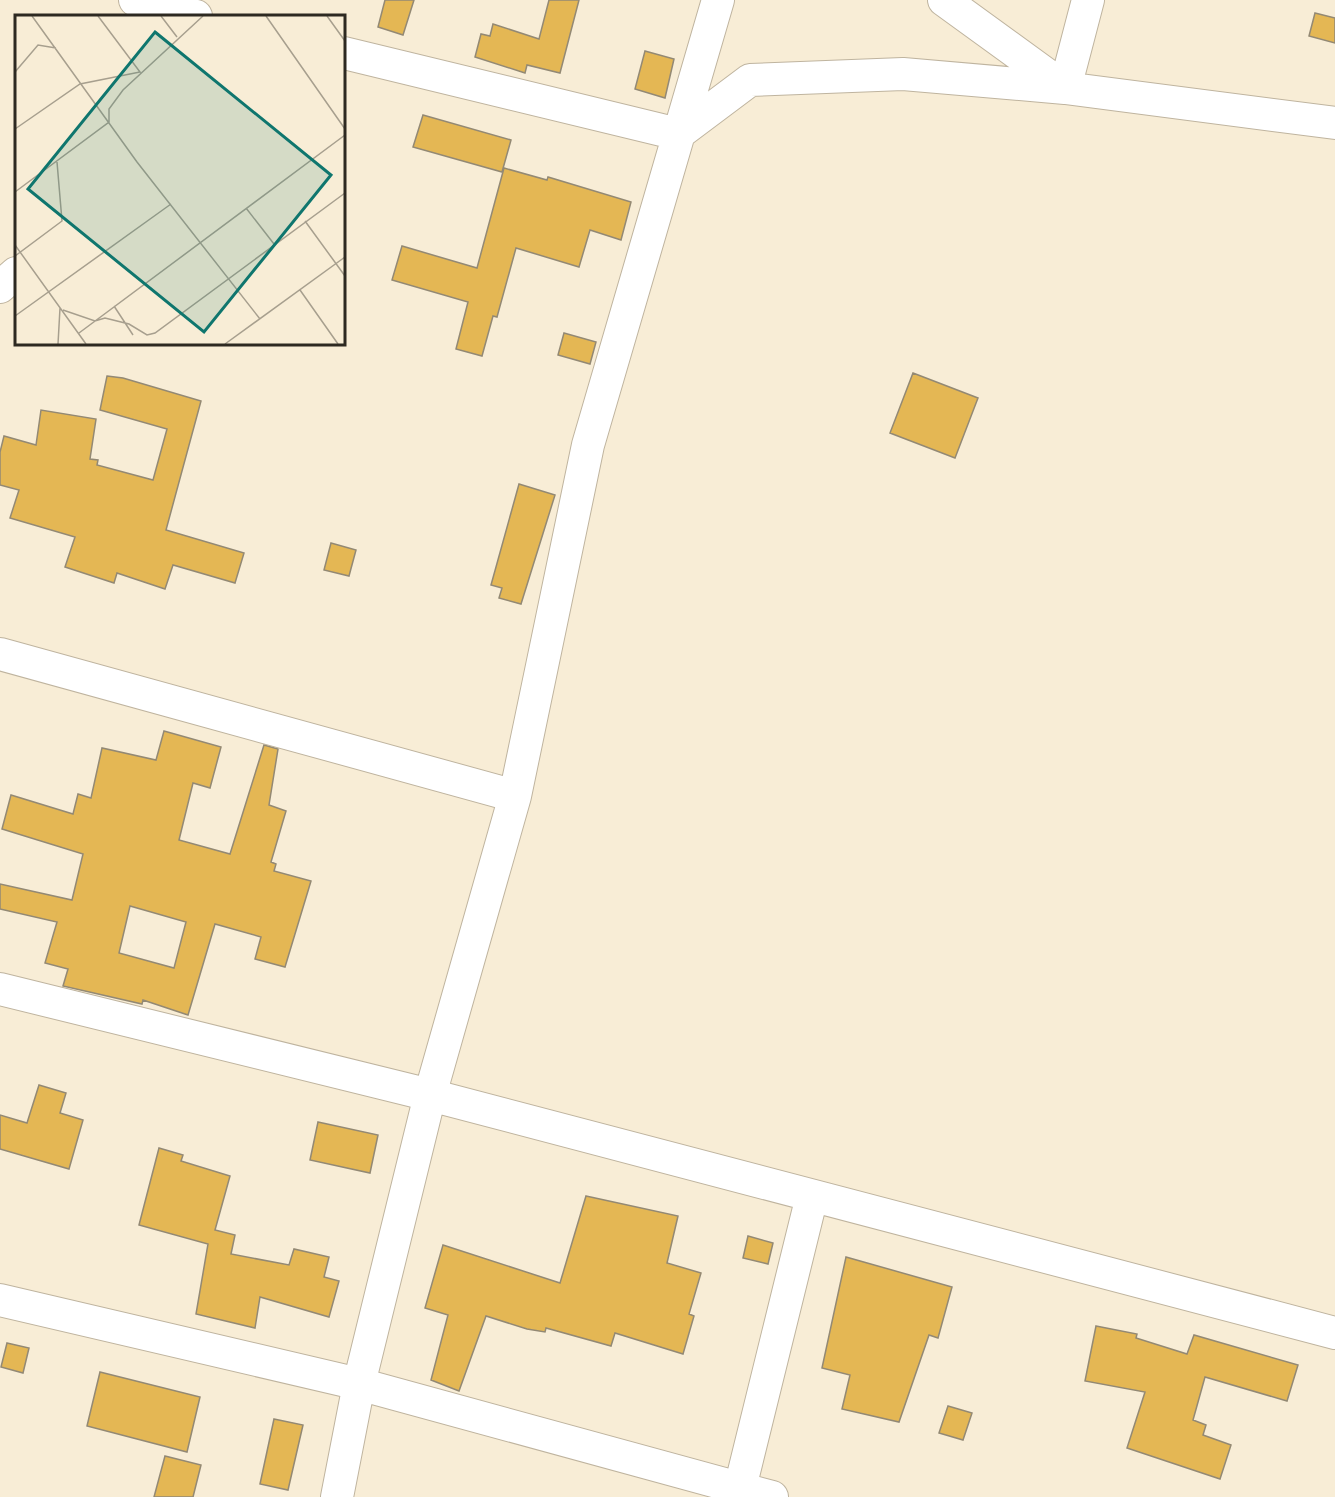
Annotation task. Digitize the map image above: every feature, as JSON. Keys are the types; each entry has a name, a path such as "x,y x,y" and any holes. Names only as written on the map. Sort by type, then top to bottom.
{"street":[{"path":"135,0 192,15"},
{"path":"337,1497 359,1384 430,1095 515,796 588,445 717,0"},
{"path":"944,0 1065,88"},
{"path":"1065,88 1088,0"},
{"path":"345,53 678,134"},
{"path":"678,134 750,80 903,74 1065,88 1335,123"},
{"path":"0,287 15,274"},
{"path":"0,654 515,796"},
{"path":"0,988 430,1095 1335,1333"},
{"path":"740,1488 812,1196"},
{"path":"0,1300 359,1384 772,1497"}],"building":[{"path":"385,0 414,0 403,35 378,27"},
{"path":"549,0 579,0 560,73 527,65 525,73 475,57 481,34 490,36 493,24 539,39"},
{"path":"1315,13 1335,18 1335,43 1309,36"},
{"path":"645,51 674,59 665,98 635,89"},
{"path":"423,115 511,140 502,172 413,147"},
{"path":"504,168 547,180 548,177 631,202 621,240 590,230 579,267 516,248 497,317 493,316 482,356 456,349 468,302 392,280 402,246 477,268"},
{"path":"564,333 596,342 590,364 558,355"},
{"path":"913,373 978,398 955,458 890,433"},
{"path":"107,376 123,378 201,401 166,530 244,553 235,583 173,565 165,589 117,573 114,583 65,567 75,537 10,518 19,490 0,485 0,452 4,436 36,445 41,410 96,419 90,459 98,460 97,465 153,480 167,429 100,410"},
{"path":"519,484 555,495 521,604 499,598 502,588 491,585"},
{"path":"331,543 356,550 349,576 324,570"},
{"path":"164,731 221,747 210,788 193,783 179,840 230,854 264,745 278,749 269,805 286,811 271,862 276,864 274,871 311,881 285,967 255,959 261,937 215,924 188,1015 143,1000 142,1004 63,986 68,969 45,963 57,922 0,909 0,884 72,900 83,854 2,829 11,795 73,814 78,794 91,798 102,748 156,760","holes":["130,906 186,922 174,968 119,953"]},
{"path":"39,1085 66,1093 60,1113 83,1120 69,1169 0,1149 0,1115 27,1123"},
{"path":"318,1122 378,1135 370,1173 310,1160"},
{"path":"159,1148 183,1155 181,1161 230,1176 215,1230 235,1235 231,1254 289,1265 294,1249 329,1257 324,1277 339,1281 329,1317 260,1297 255,1328 196,1314 208,1244 139,1225"},
{"path":"586,1196 678,1216 667,1263 701,1273 689,1314 694,1316 683,1354 615,1333 611,1346 546,1328 545,1332 527,1329 486,1316 459,1391 431,1380 448,1315 425,1308 443,1245 560,1283"},
{"path":"748,1236 773,1243 768,1264 743,1258"},
{"path":"846,1257 952,1287 938,1338 929,1335 899,1422 842,1409 850,1375 822,1368"},
{"path":"1096,1326 1137,1334 1136,1338 1187,1354 1194,1335 1298,1365 1287,1401 1205,1377 1193,1420 1206,1425 1203,1435 1231,1445 1220,1479 1127,1448 1145,1392 1085,1381"},
{"path":"7,1343 29,1348 23,1373 1,1367"},
{"path":"100,1372 200,1397 187,1452 87,1426"},
{"path":"948,1406 972,1413 963,1440 939,1433"},
{"path":"274,1419 303,1425 288,1490 260,1484"},
{"path":"165,1456 201,1465 193,1497 154,1497"}]}
